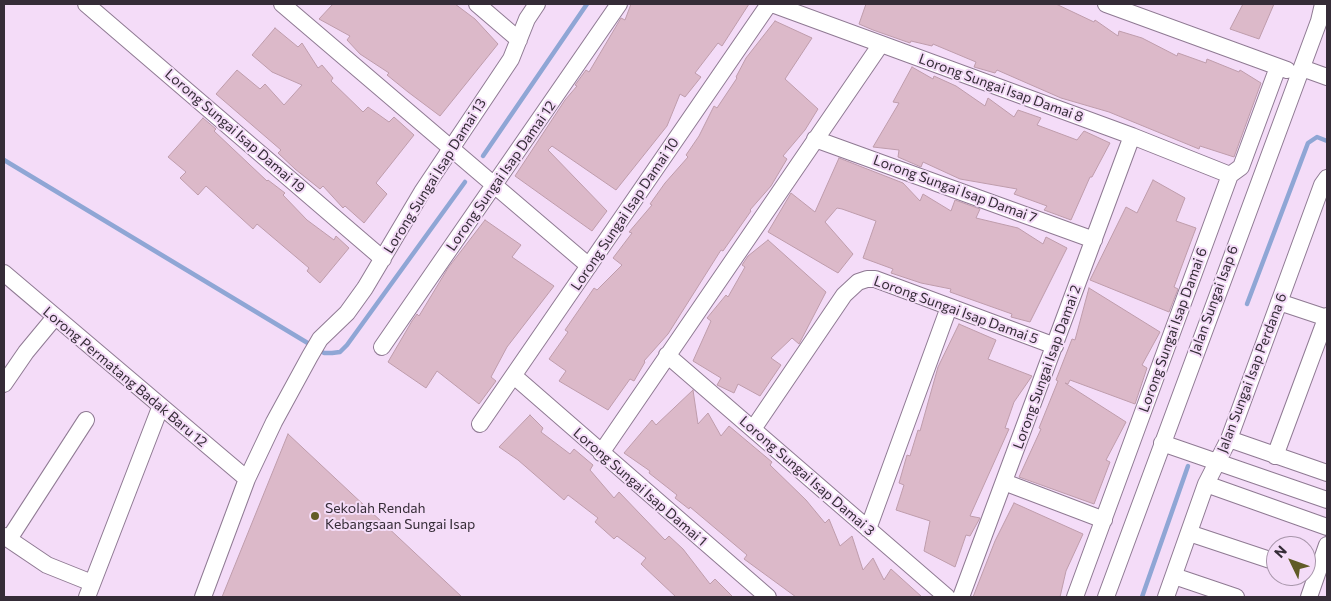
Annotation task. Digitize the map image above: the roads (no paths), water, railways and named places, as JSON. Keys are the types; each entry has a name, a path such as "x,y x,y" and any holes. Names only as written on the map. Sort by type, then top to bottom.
{"street":[{"name":"Lorong Sungai Isap Damai 19","path":"86,4 383,258"},
{"path":"282,4 589,266"},
{"path":"477,4 519,40"},
{"name":"Lorong Sungai Isap Damai 13","path":"203,597 247,480 274,422 310,356 320,339 347,313 383,258 450,148 511,59 527,19 537,4"},
{"name":"Lorong Sungai Isap Damai 12","path":"382,347 619,4"},
{"name":"Lorong Sungai Isap Damai 8","path":"770,4 1132,136 1230,174"},
{"name":"Lorong Sungai Isap Damai 10","path":"480,424 770,4"},
{"path":"1106,4 1278,67 1327,77"},
{"name":"Jalan Sungai Isap 6","path":"1106,597 1300,71 1322,26 1323,4"},
{"path":"601,453 881,44"},
{"name":"Lorong Sungai Isap Damai 6","path":"1075,597 1230,174 1241,167 1278,67"},
{"name":"Lorong Sungai Isap Damai 2","path":"961,597 1132,136"},
{"name":"Lorong Sungai Isap Damai 7","path":"815,139 1094,240"},
{"name":"Jalan Sungai Isap Perdana 6","path":"1166,597 1206,484 1229,439 1322,185 1327,178"},
{"name":"Lorong Permatang Badak Baru 12","path":"4,273 160,408 247,480"},
{"name":"Lorong Sungai Isap Damai 5","path":"753,429 844,295 858,282 875,279 1055,346"},
{"path":"1276,456 1327,318 1279,302"},
{"path":"868,529 949,308"},
{"path":"4,384 55,317"},
{"name":"Lorong Sungai Isap Damai 3","path":"667,355 947,597"},
{"name":"Lorong Sungai Isap Damai 1","path":"514,376 768,597"},
{"path":"86,420 6,537 47,565 89,590 160,408"},
{"path":"1229,439 1327,472"},
{"path":"1162,443 1327,500"},
{"path":"1004,482 1104,520"},
{"path":"1206,484 1327,527"},
{"path":"1189,533 1266,559"},
{"path":"1309,597 1327,545"},
{"path":"1174,576 1236,597"}],"waterway":[{"path":"483,156 587,4"},
{"path":"1247,304 1308,143 1317,137 1327,141"},
{"path":"4,160 311,345"},
{"path":"318,349 324,353 340,352 347,345 465,182"},
{"path":"1142,597 1188,466"}],"place":[{"name":"Sekolah Rendah Kebangsaan Sungai Isap","path":"315,516"}]}
